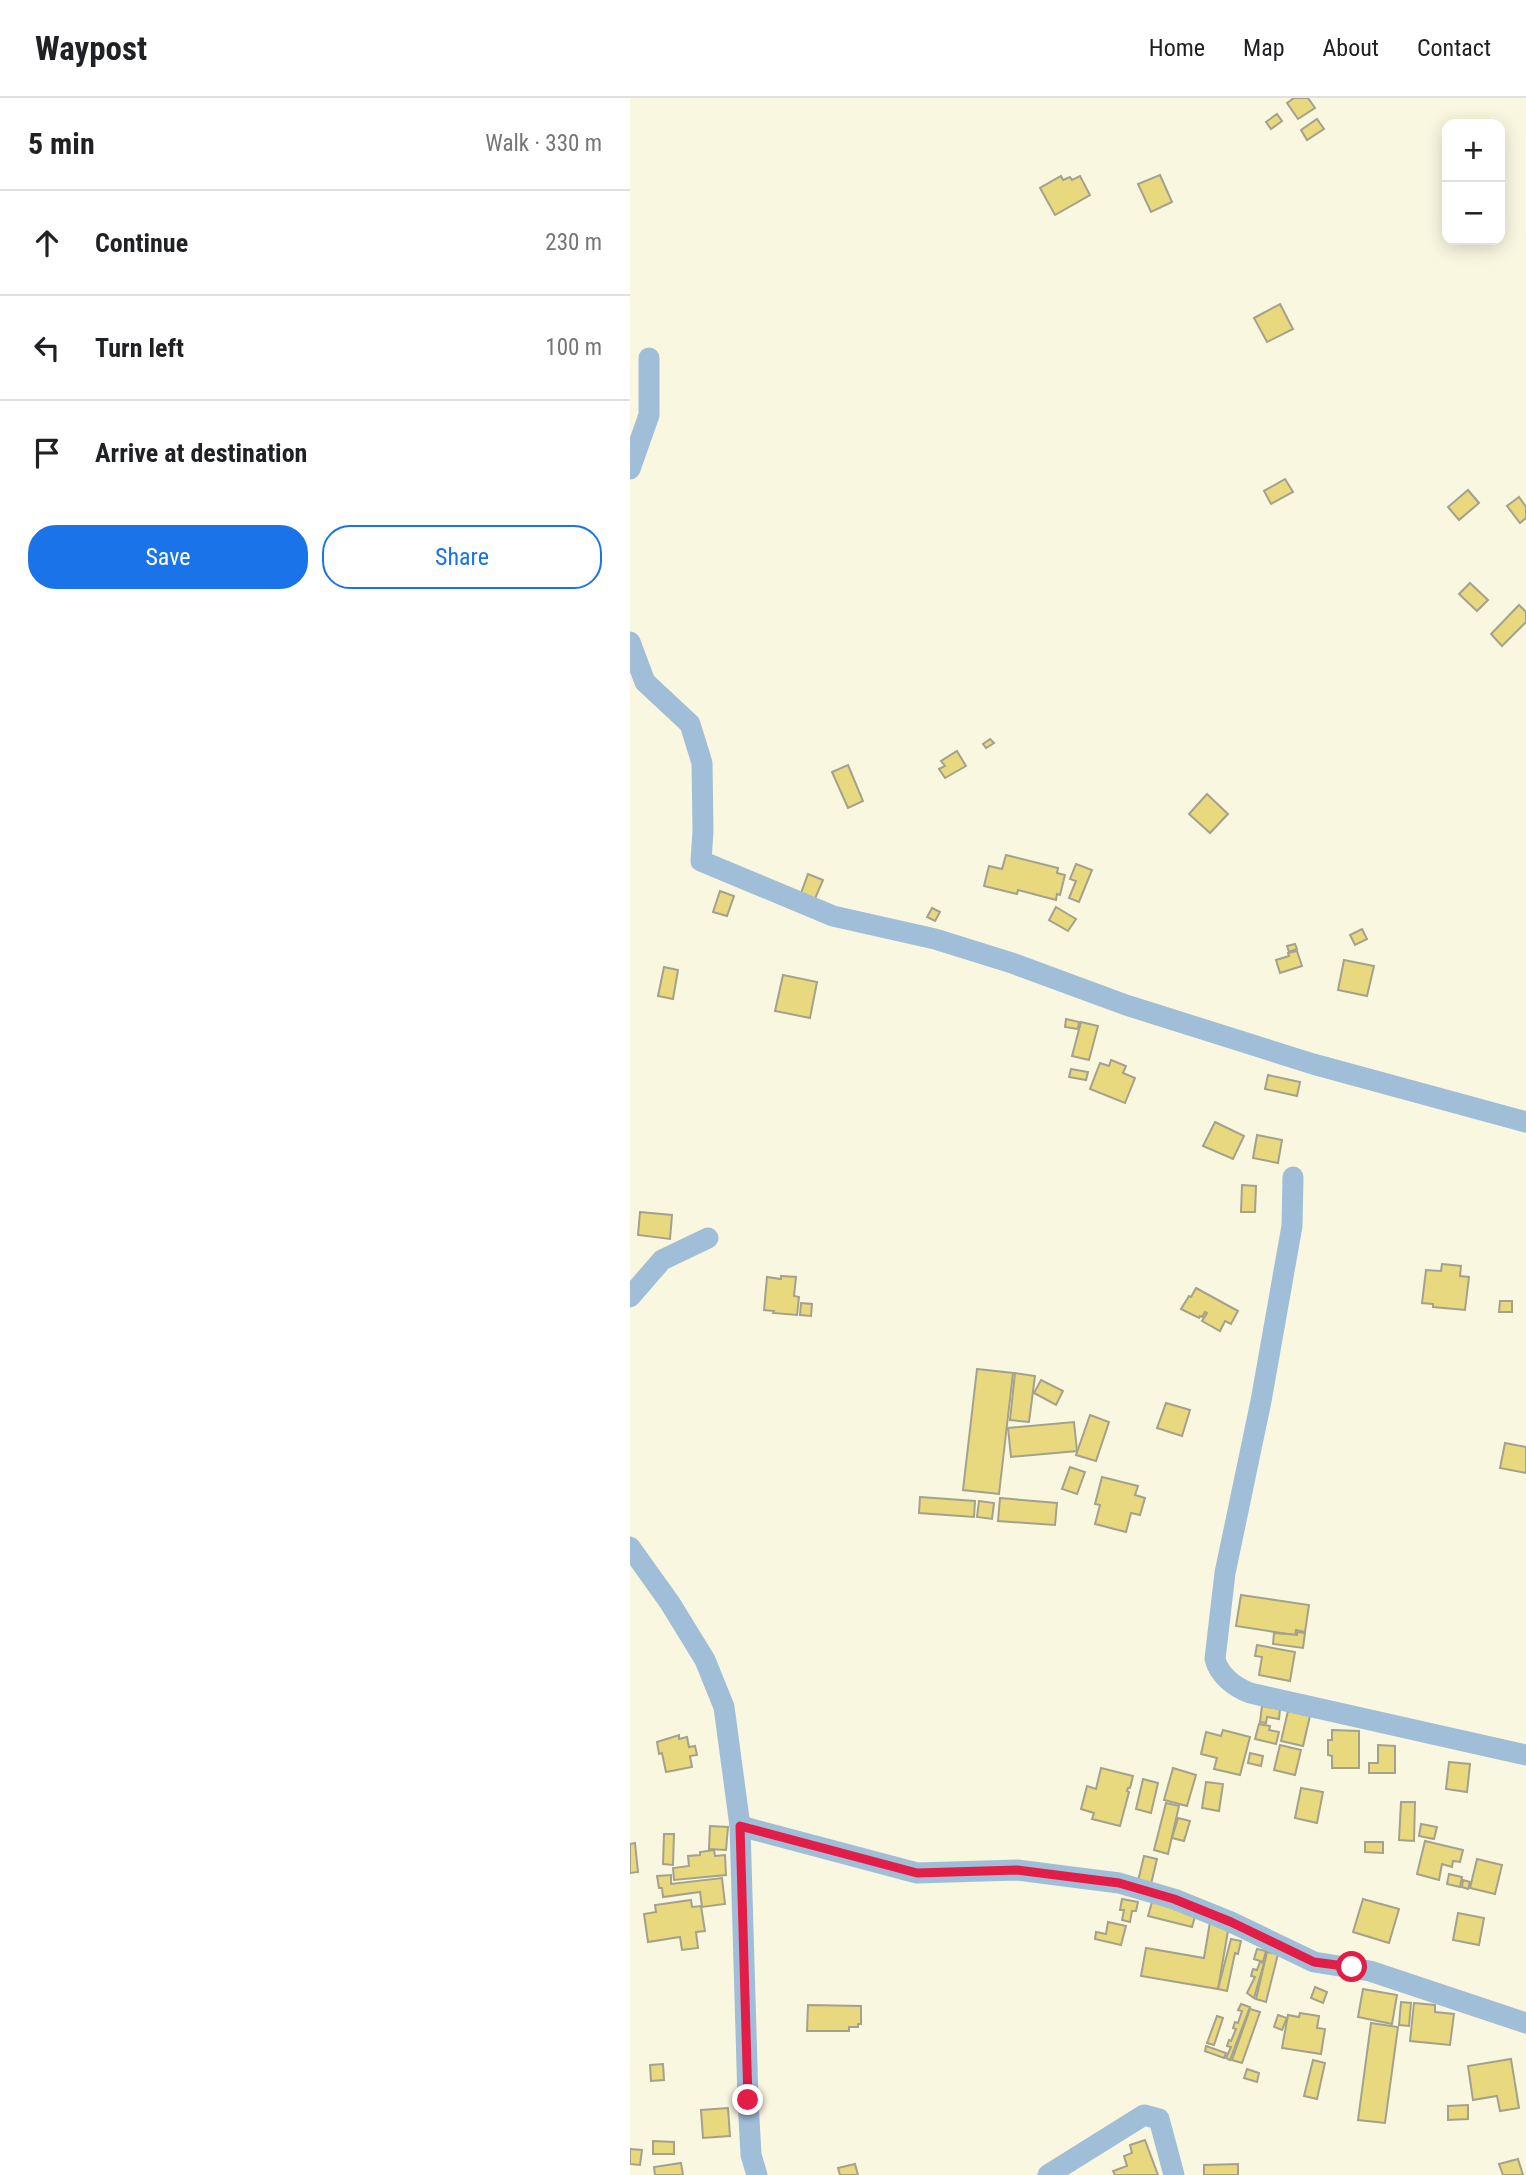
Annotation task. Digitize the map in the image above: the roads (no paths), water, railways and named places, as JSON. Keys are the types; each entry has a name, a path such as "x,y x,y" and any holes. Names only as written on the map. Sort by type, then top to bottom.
{"street":[{"path":"630,469 649,415 649,358"},
{"path":"630,642 645,682 690,724 702,763 704,831 701,861 833,916 935,939 1012,963 1126,1005 1313,1064 1526,1122"},
{"path":"1293,1177 1292,1226 1261,1401 1225,1573 1215,1659 1217,1667 1239,1689 1250,1693 1526,1755"},
{"path":"630,1297 662,1260 708,1238"},
{"path":"630,1547 670,1603 705,1660 724,1707 740,1826 748,2100 751,2155 757,2175"},
{"path":"740,1826 917,1873 1017,1870 1119,1883 1174,1899 1314,1962 1370,1971 1526,2023"},
{"path":"1048,2175 1144,2115 1158,2119 1174,2175"}]}
